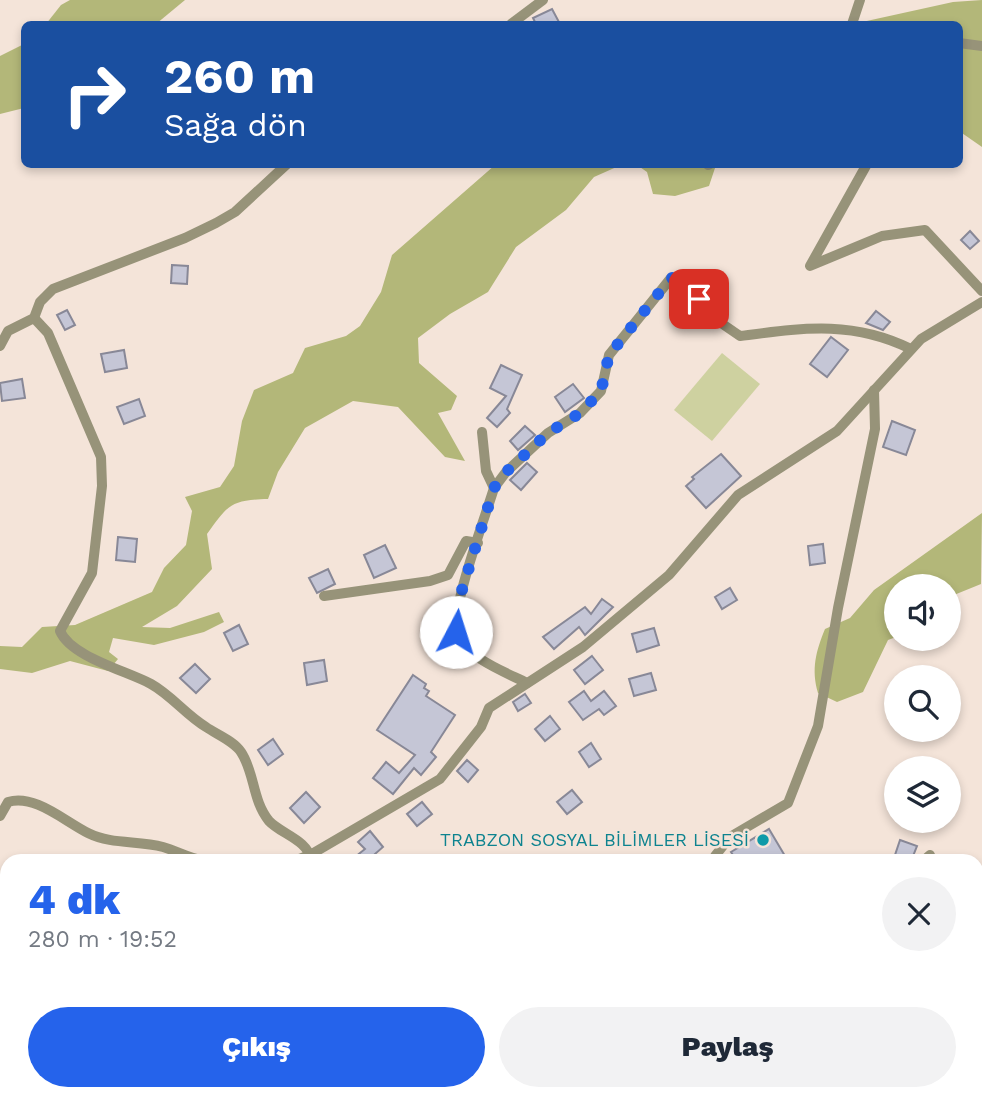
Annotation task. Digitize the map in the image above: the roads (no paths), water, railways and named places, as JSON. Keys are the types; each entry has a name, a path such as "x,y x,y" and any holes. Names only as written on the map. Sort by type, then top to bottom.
{"street":[{"path":"515,21 543,0"},
{"path":"853,21 860,0"},
{"path":"963,44 982,46"},
{"path":"1,343 8,331 34,318 40,302 53,289 185,238 216,223 235,212 283,168"},
{"path":"865,168 810,266 882,236 925,230 982,291"},
{"path":"527,683 492,665 467,647 456,632 457,606 494,488 506,472 548,433 580,413 601,391 609,355 671,278 686,277 705,312 740,336 837,326 897,342 911,349"},
{"path":"318,854 440,779 481,727 489,708 583,647 669,575 738,495 837,431 921,339 982,302"},
{"path":"34,318 48,333 101,457 102,486 92,573 86,588 65,617 60,631 63,638 95,659 153,685 177,707 241,751 260,809 272,824 292,836 308,854"},
{"path":"717,854 730,837 788,803 818,726 838,608 875,429 874,390"},
{"path":"482,432 486,471 494,488"},
{"path":"324,596 430,581 448,575 466,541 478,543"},
{"path":"0,816 8,802 19,799 44,808 90,834 116,843 161,846 184,854"}],"place":[{"name":"TRABZON SOSYAL BİLİMLER LİSESİ","path":"763,840"}]}
